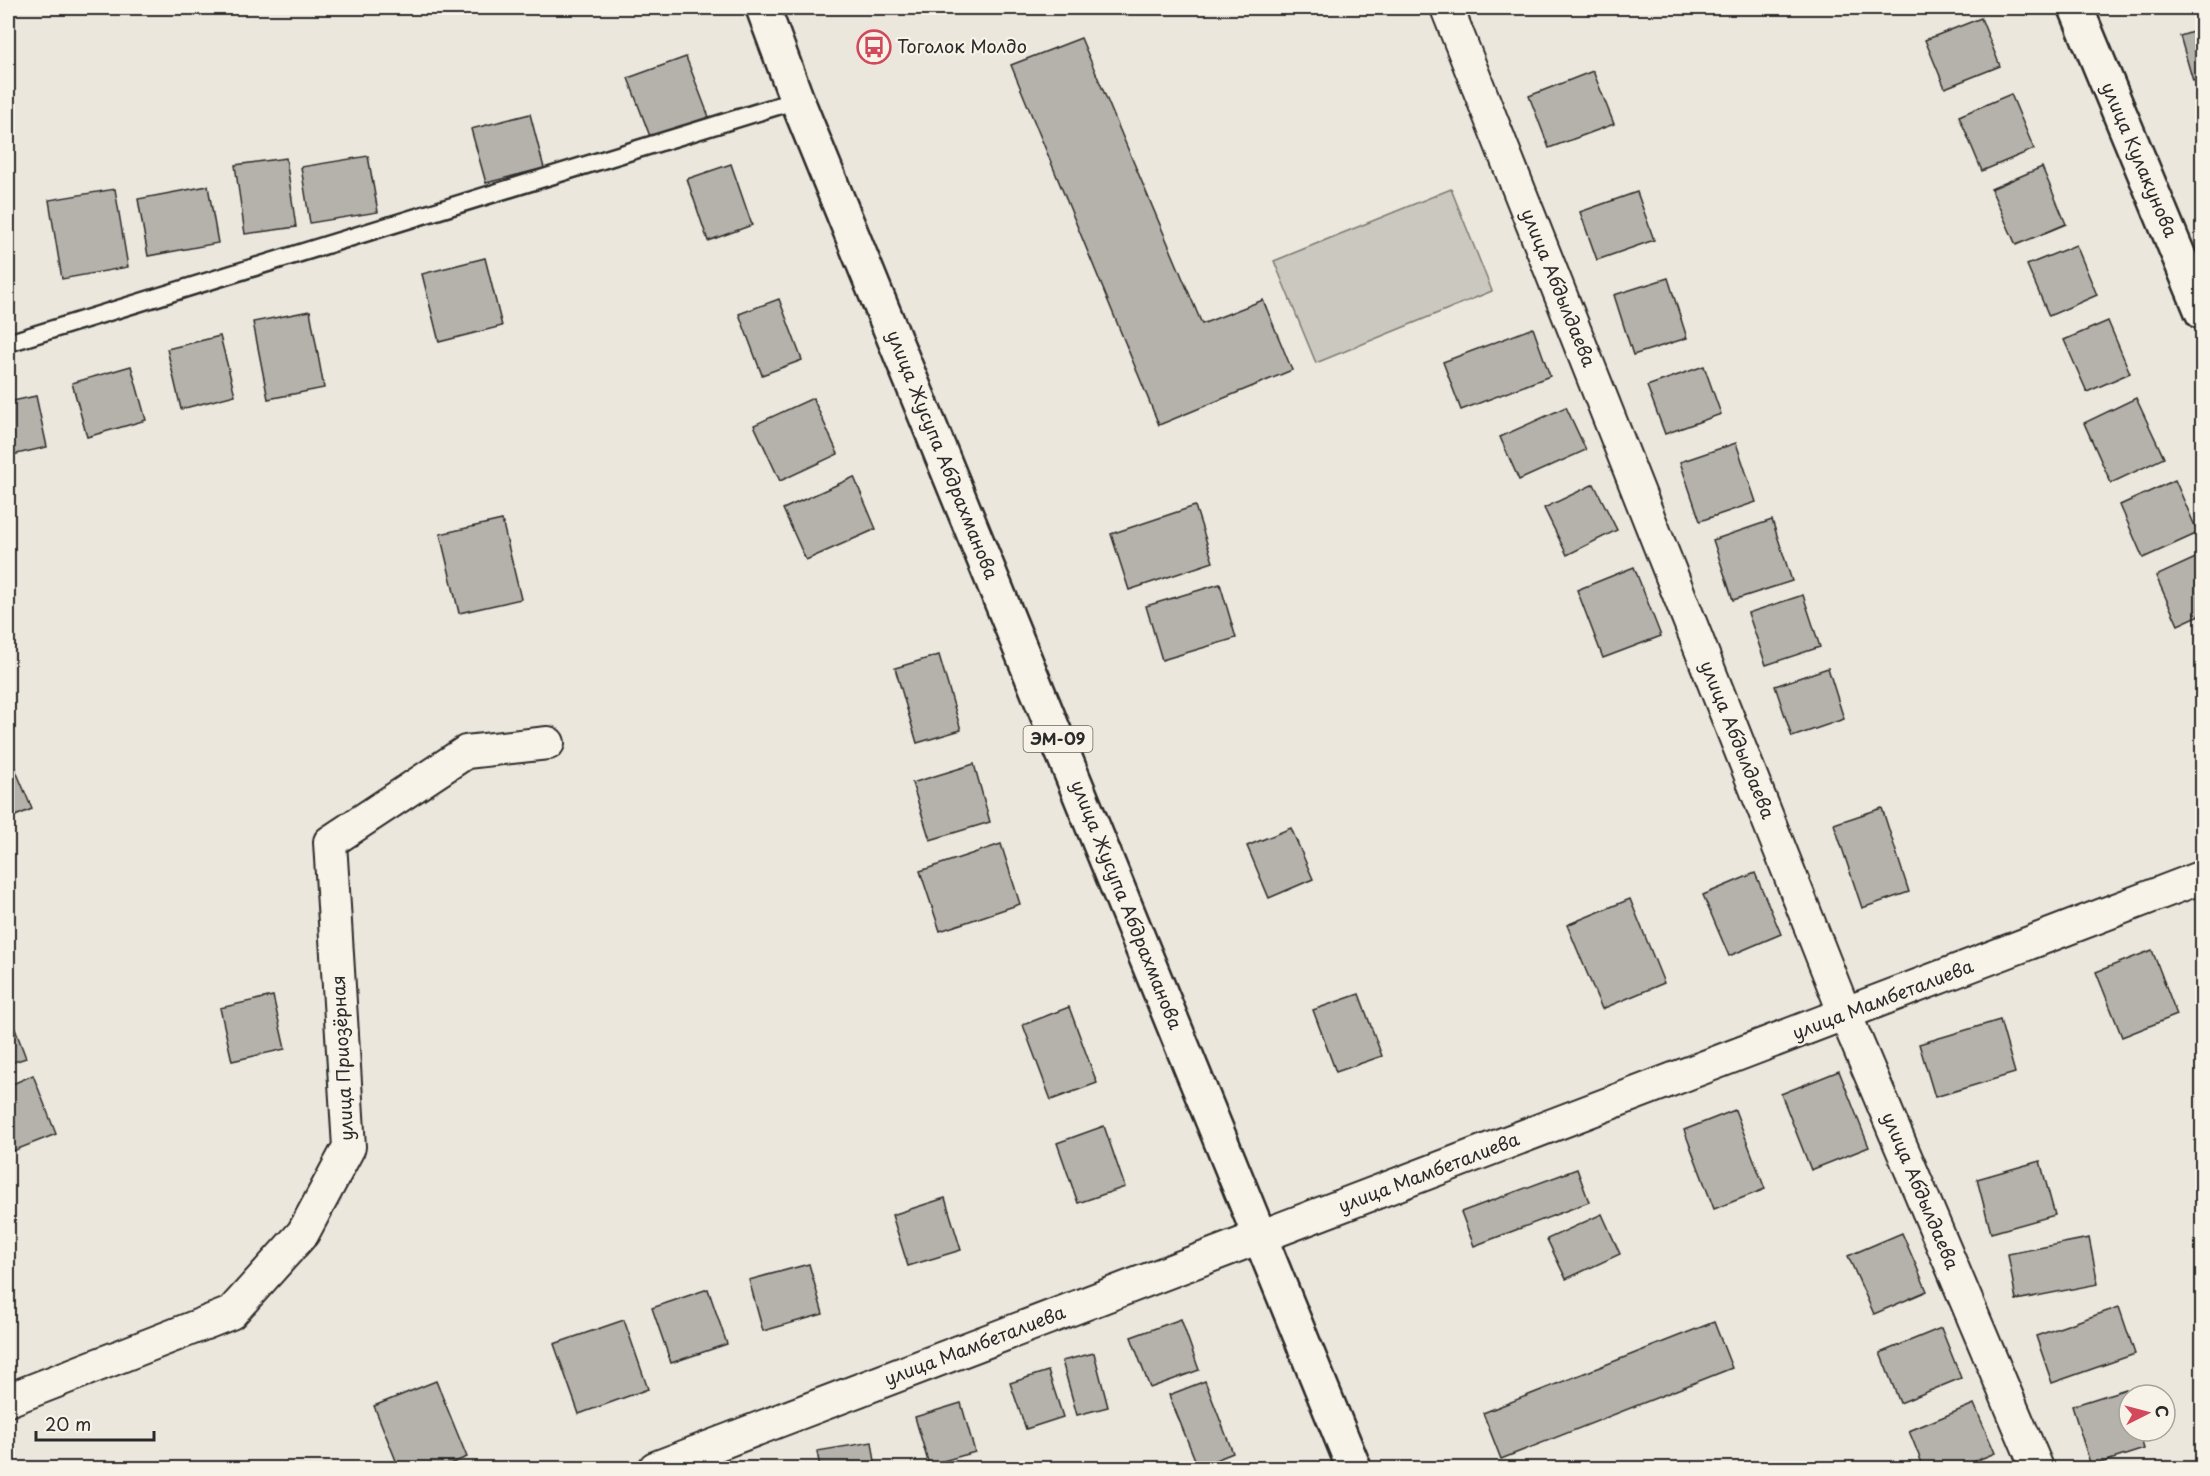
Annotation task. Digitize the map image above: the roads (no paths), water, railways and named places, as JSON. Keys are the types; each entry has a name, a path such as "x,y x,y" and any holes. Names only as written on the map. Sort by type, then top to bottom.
{"main road":[{"name":"улица Жусупа Абдрахманова","path":"763,8 797,100 1354,1468"},
{"name":"улица Кулакунова","path":"2076,8 2202,312"}],"street":[{"name":"улица Абдылдаева","path":"1447,8 1845,1014 2037,1468"},
{"name":"улица Приозёрная","path":"8,1400 231,1313 303,1233 349,1147 330,842 466,752 548,743"},
{"name":"улица Мамбеталиева","path":"655,1468 2202,877"}],"lane":[{"path":"8,343 797,100"}],"place":[{"name":"Тоголок Молдо","path":"874,47"}]}
